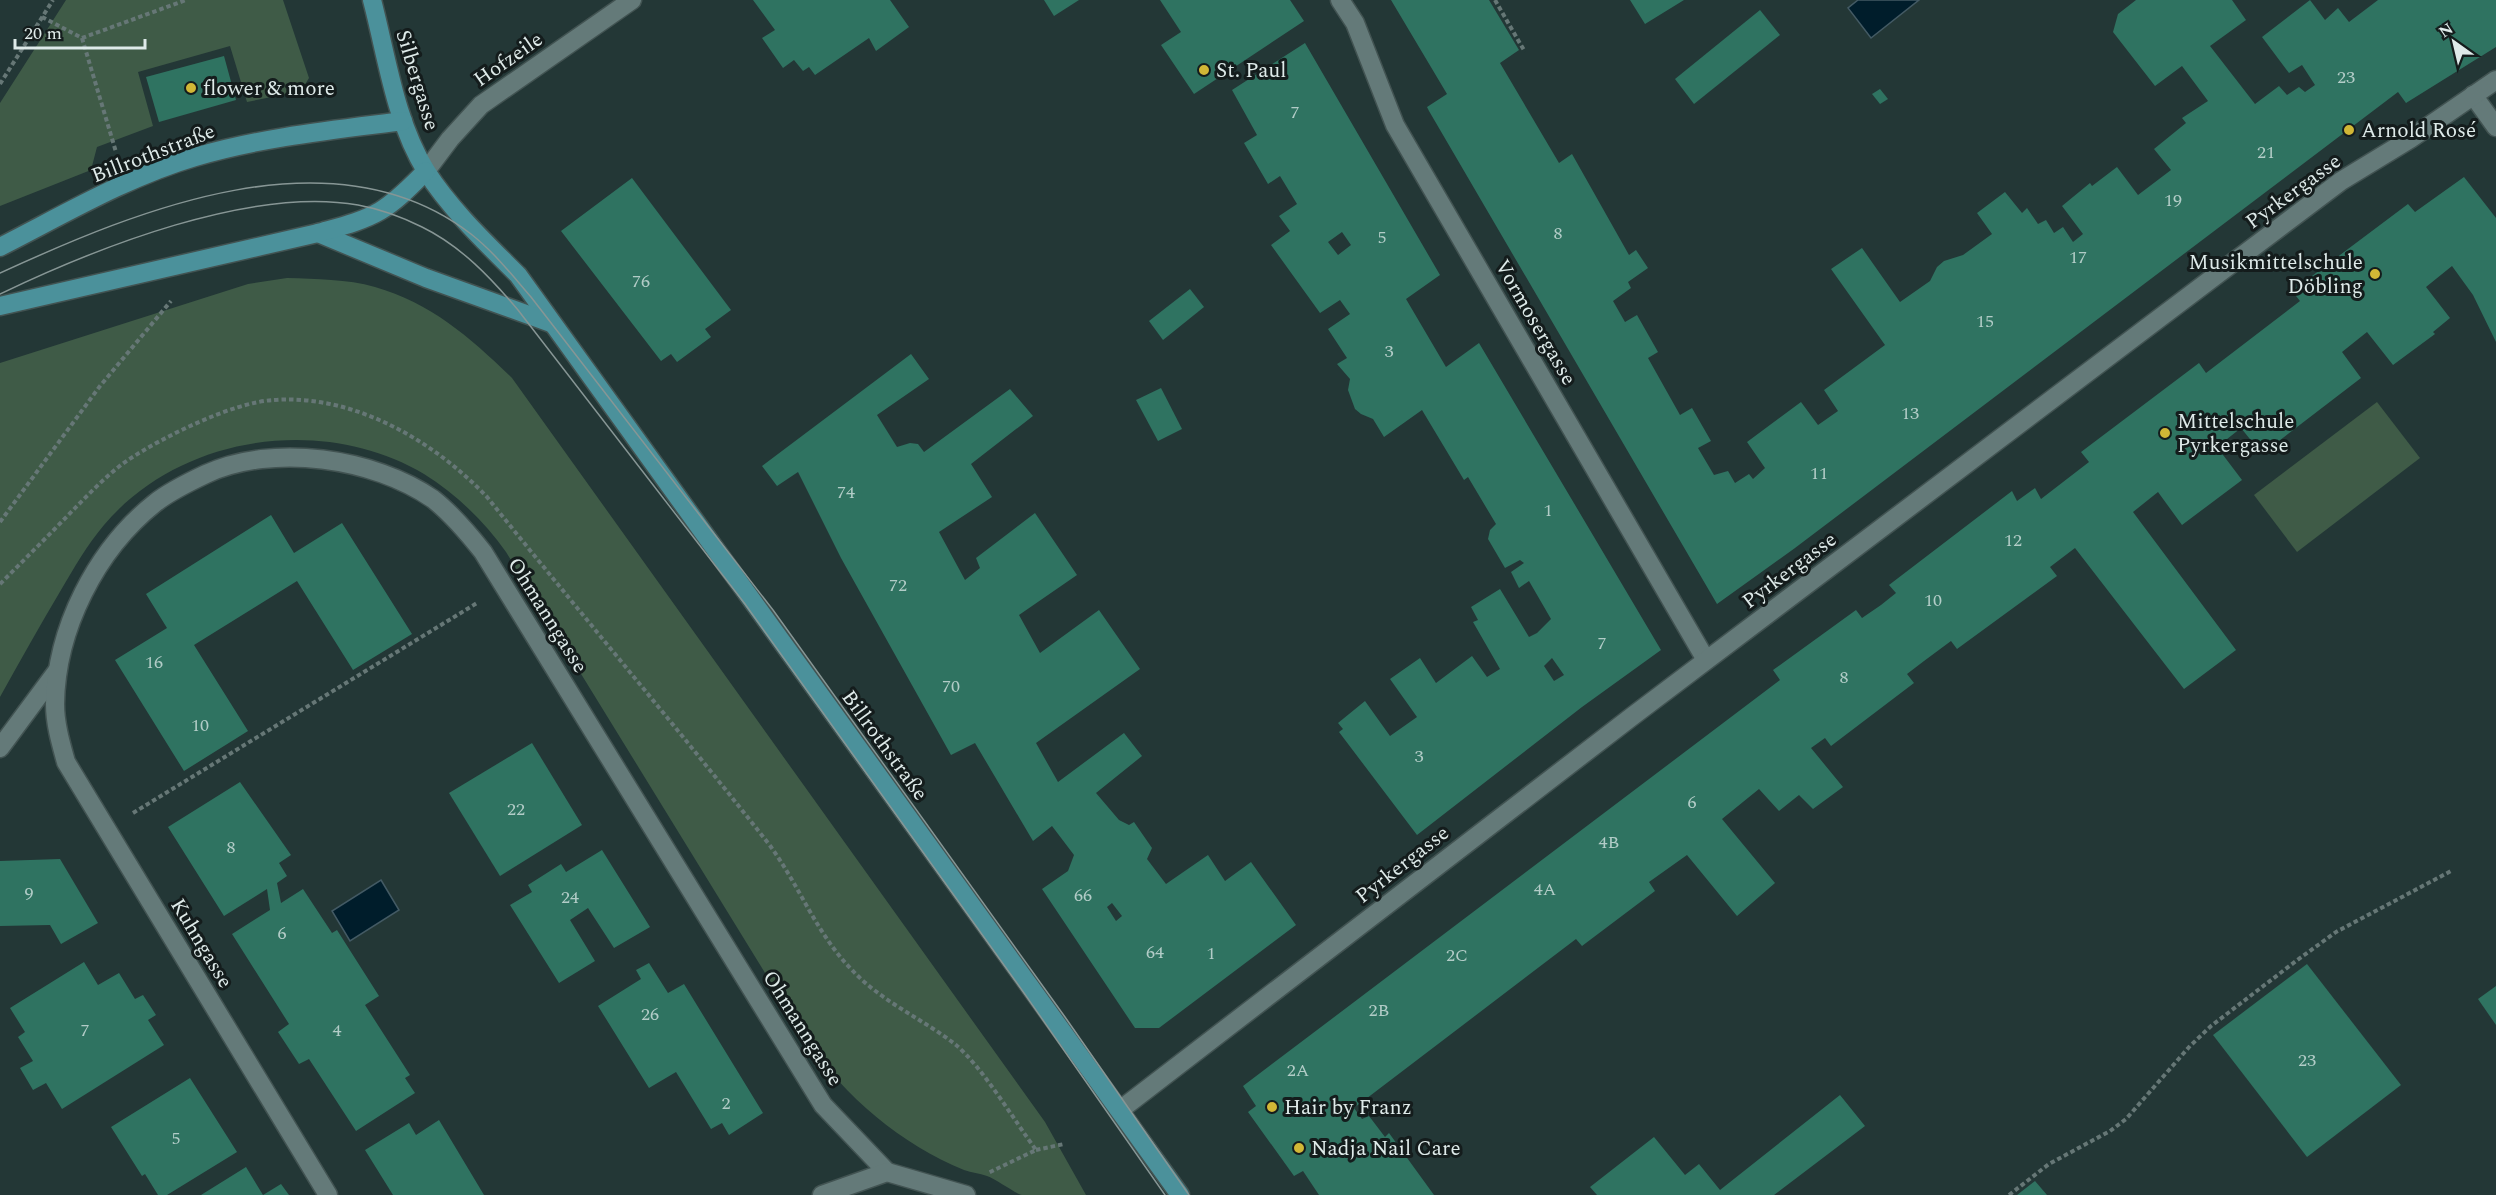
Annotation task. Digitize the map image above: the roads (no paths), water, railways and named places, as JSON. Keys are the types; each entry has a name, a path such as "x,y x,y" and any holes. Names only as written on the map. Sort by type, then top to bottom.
{"main road":[{"name":"Silbergasse","path":"372,0 403,121 426,171"},
{"name":"Billrothstraße","path":"0,247 122,185 194,158 250,143 403,121"},
{"name":"Billrothstraße","path":"426,171 466,222 518,275 1180,1195"},
{"path":"0,306 354,223 380,211 400,196 426,171"},
{"path":"318,233 415,274 551,323"}],"street":[{"name":"Hofzeile","path":"426,171 450,139 481,105 632,0"},
{"name":"Vormosergasse","path":"1340,0 1355,23 1395,124 1706,660"},
{"name":"Pyrkergasse","path":"1120,1110 1333,949 1403,891 1706,660 2341,182 2410,139 2496,80"},
{"path":"2472,95 2496,127"},
{"name":"Ohmanngasse","path":"55,707 57,671 69,624 87,585 130,525 156,502 208,473 261,460 303,457 376,472 433,499 468,532 483,552 823,1105 887,1172"},
{"name":"Ohmanngasse","path":"0,748 57,671"},
{"name":"Kuhngasse","path":"55,707 66,762 328,1195"},
{"path":"822,1195 887,1172 966,1195"}],"water":[{"path":"1858,0 1919,0 1871,38 1848,8"},
{"path":"381,880 399,910 350,941 332,911"}],"tram line":[{"path":"0,273 112,225 173,205 236,190 298,183 359,187 417,203 471,234 495,256 531,297 773,610 1065,1017 1189,1195"},
{"path":"0,294 81,258 127,241 175,225 270,204 316,201 358,205 399,217 450,243 486,275 518,310 745,604 1024,993 1165,1195"}],"place":[{"name":"St. Paul","path":"1204,70"},
{"name":"flower & more","path":"191,88"},
{"name":"Arnold Rosé","path":"2349,130"},
{"name":"Musikmittelschule Döbling","path":"2375,274"},
{"name":"Mittelschule Pyrkergasse","path":"2165,433"},
{"name":"Hair by Franz","path":"1272,1107"},
{"name":"Nadja Nail Care","path":"1299,1148"}]}
